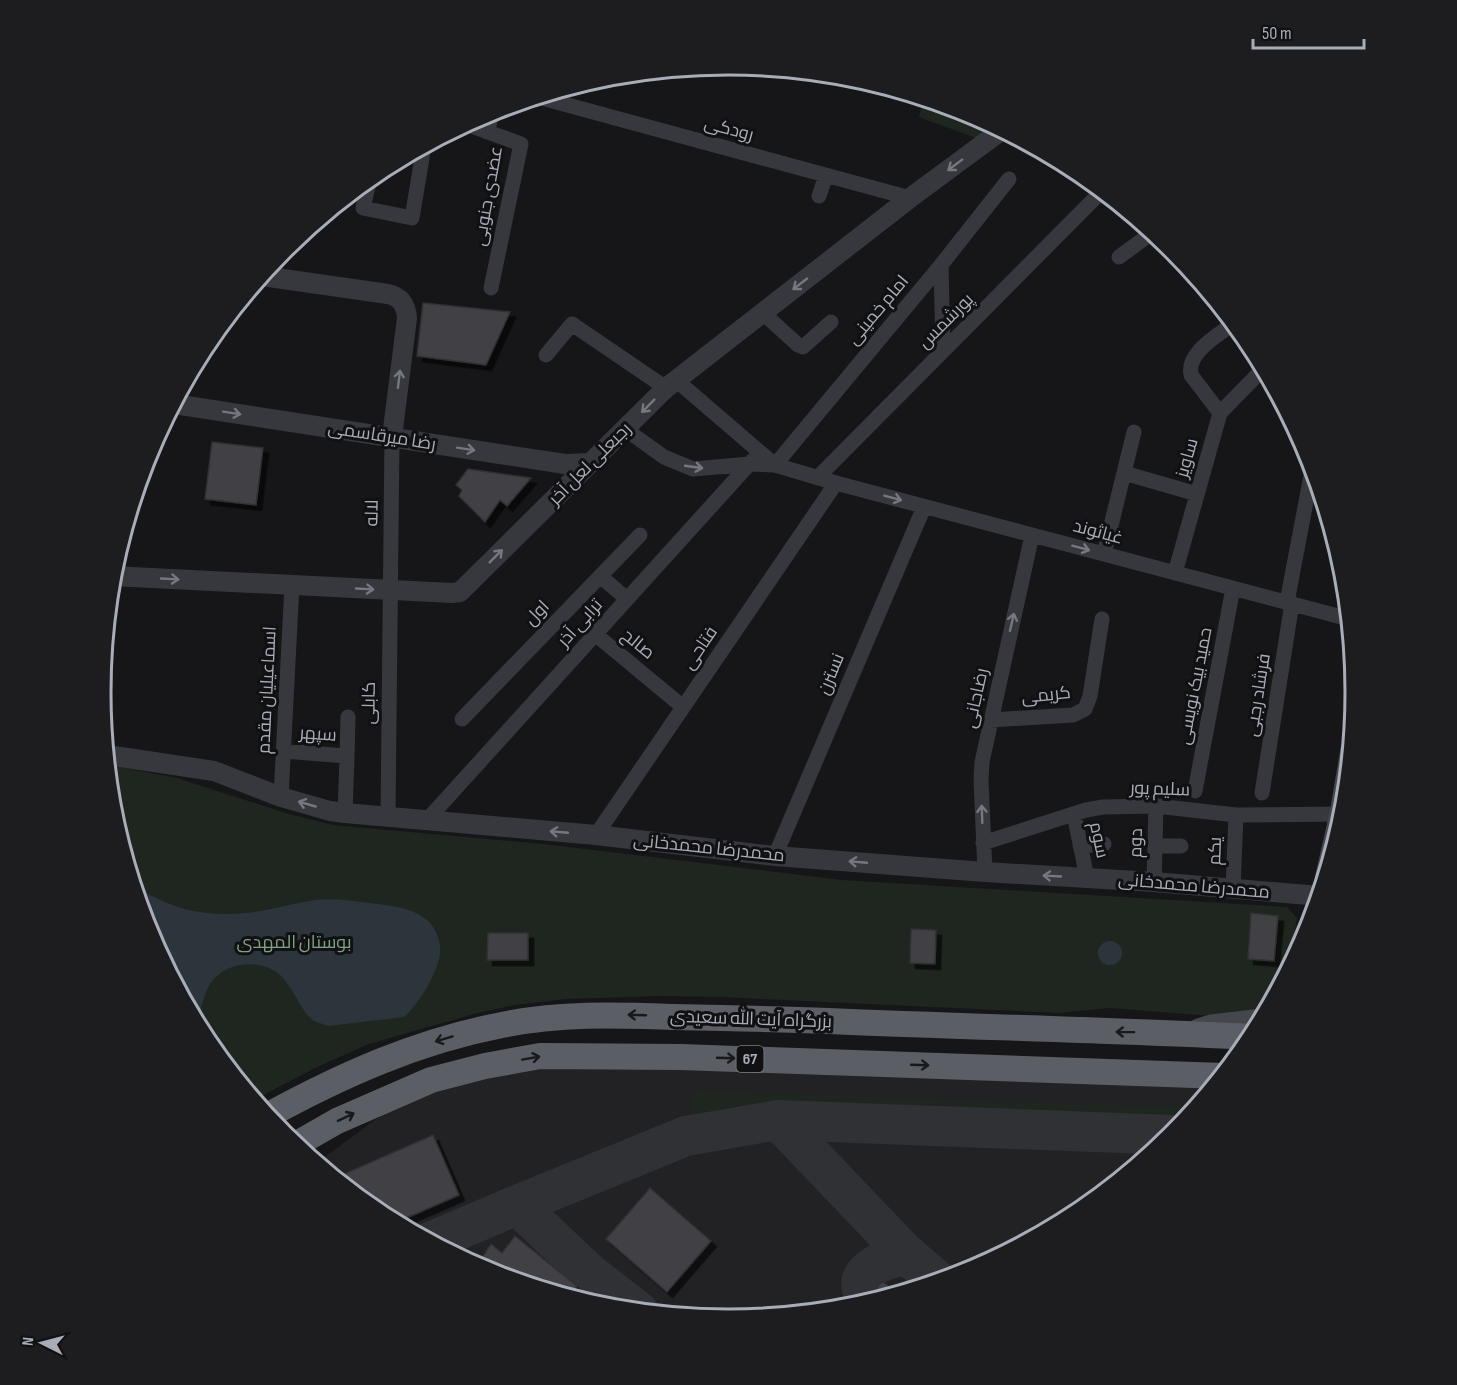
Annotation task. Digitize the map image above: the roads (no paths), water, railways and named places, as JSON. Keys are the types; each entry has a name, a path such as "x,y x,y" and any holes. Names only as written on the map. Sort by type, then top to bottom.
{"highway":[{"name":"بزرگراه آیت الله سعیدی","path":"275,1112 336,1080 407,1050 502,1024 570,1016 601,1014 750,1018 1242,1037"},
{"name":"67","path":"304,1140 337,1121 431,1080 485,1066 540,1056 681,1056 1212,1076"}],"main road":[{"path":"1184,1034 1211,1025 1251,1020"}],"street":[{"name":"رودکی","path":"553,101 910,198"},
{"path":"478,129 487,132 490,123"},
{"name":"عضدی جنوبی","path":"487,132 521,144 491,288"},
{"name":"رجبعلی لعل آخر","path":"122,577 460,592 671,384 910,198 994,136"},
{"path":"367,193 363,208 412,218 422,157"},
{"path":"819,196 826,175"},
{"name":"امام خمینی","path":"775,465 941,265 1009,179"},
{"name":"پورشمس","path":"817,477 1096,197"},
{"path":"1119,257 1146,237"},
{"path":"941,265 943,351"},
{"path":"271,277 388,294 402,301 407,318 392,437"},
{"path":"763,313 803,347 831,322"},
{"path":"546,356 572,324 671,384 761,451 775,465"},
{"path":"1220,413 1191,375 1190,369 1194,357 1227,329"},
{"name":"ساویز","path":"1175,573 1220,413 1257,375"},
{"name":"رضا میرقاسمی","path":"182,405 565,464 590,463"},
{"name":"غیاثوند","path":"626,429 664,457 693,469 750,464 775,465 924,507 1341,617"},
{"path":"1104,554 1134,432"},
{"name":"لاله","path":"390,590 392,437"},
{"name":"ترابی آذر","path":"427,820 761,451"},
{"path":"1124,473 1197,494"},
{"name":"فتاحی","path":"596,835 836,483"},
{"name":"فرشاد رجبی","path":"1262,793 1309,483"},
{"name":"نسترن","path":"775,856 924,507"},
{"name":"اول","path":"462,719 640,535"},
{"name":"رضاجانی","path":"985,872 982,762 1032,535"},
{"path":"600,576 627,599"},
{"name":"اسماعیلیان مقدم","path":"281,797 292,585"},
{"name":"حمید بیک نویسی","path":"1195,791 1233,588"},
{"name":"کابلی","path":"388,817 390,590"},
{"name":"کریمی","path":"991,720 1073,715 1085,709 1090,696 1102,620"},
{"name":"صالح","path":"595,634 683,707"},
{"name":"سپهر","path":"345,813 348,717"},
{"name":"سپهر","path":"284,751 342,755 347,758"},
{"name":"محمدرضا محمدخانی","path":"114,756 214,771 281,797 345,813 596,835 775,856 1311,895"},
{"name":"سلیم پور","path":"983,843 1103,807 1156,806 1236,815 1334,814"},
{"name":"دوم","path":"1154,882 1156,806"},
{"name":"سوم","path":"1074,814 1086,873"},
{"name":"یکم","path":"1233,889 1236,815"},
{"path":"1080,846 1104,844"},
{"path":"1155,846 1181,846"}],"park label":[{"name":"بوستان المهدی","path":"294,942"}]}
